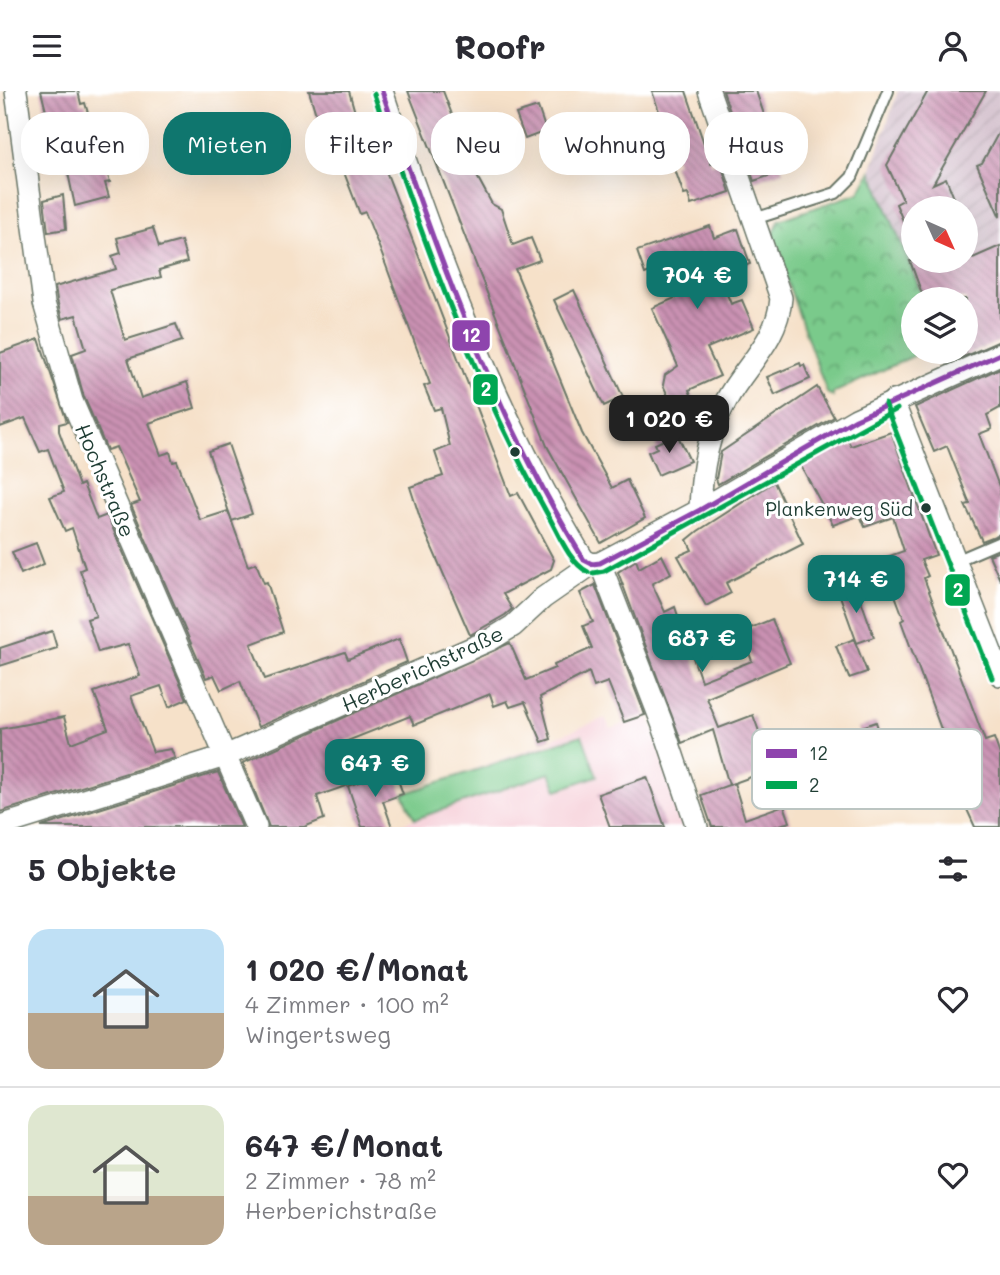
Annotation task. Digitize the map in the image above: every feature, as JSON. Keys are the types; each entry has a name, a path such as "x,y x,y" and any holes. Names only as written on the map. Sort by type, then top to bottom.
{"street":[{"name":"Hochstraße","path":"16,91 44,303 72,401 256,827"},
{"path":"382,91 416,195 515,437 584,560 596,563 663,723 697,827"},
{"path":"700,510 701,479 724,403 758,358 780,314 781,298 709,91"},
{"name":"Herberichstraße","path":"0,826 225,756 490,640 513,626 543,598 596,563 700,510 856,419 1000,354"},
{"path":"893,401 958,560 1000,675"}],"lane":[{"path":"754,219 836,193 852,177 888,91"},
{"path":"958,560 1000,542"}],"shaded area":[{"path":"898,91 1000,91 1000,334 978,311 978,287 919,287 913,273 978,273 978,196 901,196 901,243 871,171"},
{"path":"648,714 687,827 393,827 414,819 403,794 553,741 553,738 605,718 611,729"}],"green space":[{"path":"871,171 901,243 901,273 913,273 919,287 901,287 901,362 833,393 833,397 827,393 772,239 779,220 859,193"},
{"path":"582,735 597,776 557,790 550,773 415,819 403,794"}],"building":[{"path":"41,91 78,91 81,104 85,103 88,112 46,112"},
{"path":"309,91 349,91 355,112 315,112"},
{"path":"408,91 443,91 451,112 431,112 431,150 417,112"},
{"path":"652,91 686,91 704,144 704,175 725,175 730,192 691,205 677,175 690,175 690,112 659,112"},
{"path":"723,91 756,91 763,112 730,112"},
{"path":"928,91 986,91 933,184 946,178 953,196 901,196 887,165"},
{"path":"538,107 539,134 525,139 525,112 522,112"},
{"path":"1000,130 1000,217 977,165 982,163"},
{"path":"68,175 108,175 110,182 105,183 109,197 75,206"},
{"path":"345,175 387,175 511,496 518,493 554,560 551,569 503,594 512,609 470,635 423,527 410,487 443,476 435,452 450,446 441,408 434,410 424,386 430,384 381,252 365,212 360,214"},
{"path":"441,175 476,175 492,204 501,209 513,245 531,238 540,260 515,269 582,433 612,488 627,480 645,518 601,543 547,446"},
{"path":"752,175 771,175 754,181"},
{"path":"63,195 66,229 48,232 44,200"},
{"path":"901,201 901,216 896,204"},
{"path":"710,226 714,238 738,229 750,264 719,275 731,304 742,300 754,328 707,348 720,376 689,390 703,421 700,428 685,434 663,385 665,375 678,366 652,308 691,291 679,261 645,274 637,251"},
{"path":"153,228 159,247 181,241 187,262 159,270 161,277 110,290 125,340 176,324 182,341 128,359 141,398 187,382 195,408 149,423 161,455 170,452 173,462 177,461 200,520 228,511 248,566 256,563 264,583 267,582 283,632 251,644 265,679 345,652 348,659 399,639 407,662 258,727 240,681 221,690 214,675 206,678 131,505 140,502 116,447 107,450 84,397 72,354 86,349 76,315 62,319 57,300 55,287 116,269 112,256 121,253 117,238"},
{"path":"1000,246 1000,341 978,351 978,287 920,287 914,273 978,273 978,256"},
{"path":"574,290 623,397 604,406 554,300"},
{"path":"39,339 67,422 59,424 59,431 79,486 83,484 97,519 107,515 187,699 169,707 161,686 131,696 153,752 171,749 175,758 0,812 0,729 64,717 71,743 108,729 94,692 140,676 128,644 98,652 87,619 96,616 80,570 85,568 72,528 65,531 50,497 64,492 48,449 40,452 25,418 0,427 0,353"},
{"path":"800,363 801,366 804,365 810,379 775,395 767,377"},
{"path":"1000,368 1000,408 987,415 992,429 979,434 1000,489 1000,534 982,541 965,505 970,504 947,446 934,452 915,407"},
{"path":"817,387 834,417 718,484 716,479 721,452"},
{"path":"891,432 936,555 921,560 928,576 924,578 981,729 941,729 901,621 904,619 887,574 884,575 878,560 904,551 893,517 865,527 860,515 833,525 801,466 847,439 851,446"},
{"path":"677,434 690,461 658,475 648,452 657,448 655,444"},
{"path":"228,444 252,514 232,521 208,451"},
{"path":"774,482 803,544 726,583 731,593 706,606 678,556 692,550 687,540 698,531"},
{"path":"36,543 44,564 21,574 12,552"},
{"path":"1000,551 1000,580 989,555"},
{"path":"662,555 671,573 652,584 665,612 675,607 682,628 675,631 685,655 691,652 701,681 752,661 741,632 772,619 790,663 707,698 719,728 753,715 758,729 752,729 752,777 729,785 713,730 682,743 618,572 636,560 639,568"},
{"path":"595,585 645,715 624,722 608,682 594,687 589,672 540,697 551,739 542,742 525,702 510,707 507,701 494,706 490,694 414,725 410,716 332,747 346,786 317,796 324,819 304,827 269,827 243,763 510,643 526,680 555,668 554,665 592,648 583,626 593,622 580,593"},
{"path":"856,586 874,637 857,643 839,593"},
{"path":"52,631 57,648 0,666 0,648"},
{"path":"854,639 867,672 849,678 836,646"},
{"path":"876,722 878,729 858,729"},
{"path":"982,733 985,741 994,738 1000,755 1000,827 975,827 967,809 982,809"},
{"path":"394,769 403,794 383,801 392,827 362,827 348,786"},
{"path":"218,772 242,827 41,827"},
{"path":"647,777 665,827 610,827 598,794"},
{"path":"734,783 745,819 773,809 785,809 790,822 773,827 712,827 701,795"}],"transit line":[{"name":"12","path":"382,91 446,272 495,390 552,505 584,560 592,564"},
{"name":"2","path":"374,94 411,202 473,362 522,466 565,547 575,562 588,572"},
{"name":"12","path":"592,564 600,563 700,510 856,419 1000,354"},
{"name":"2","path":"885,404 992,678"},
{"name":"2","path":"593,573 604,571 897,409"}],"place":[{"name":"Plankenweg Süd","path":"926,508"}]}
